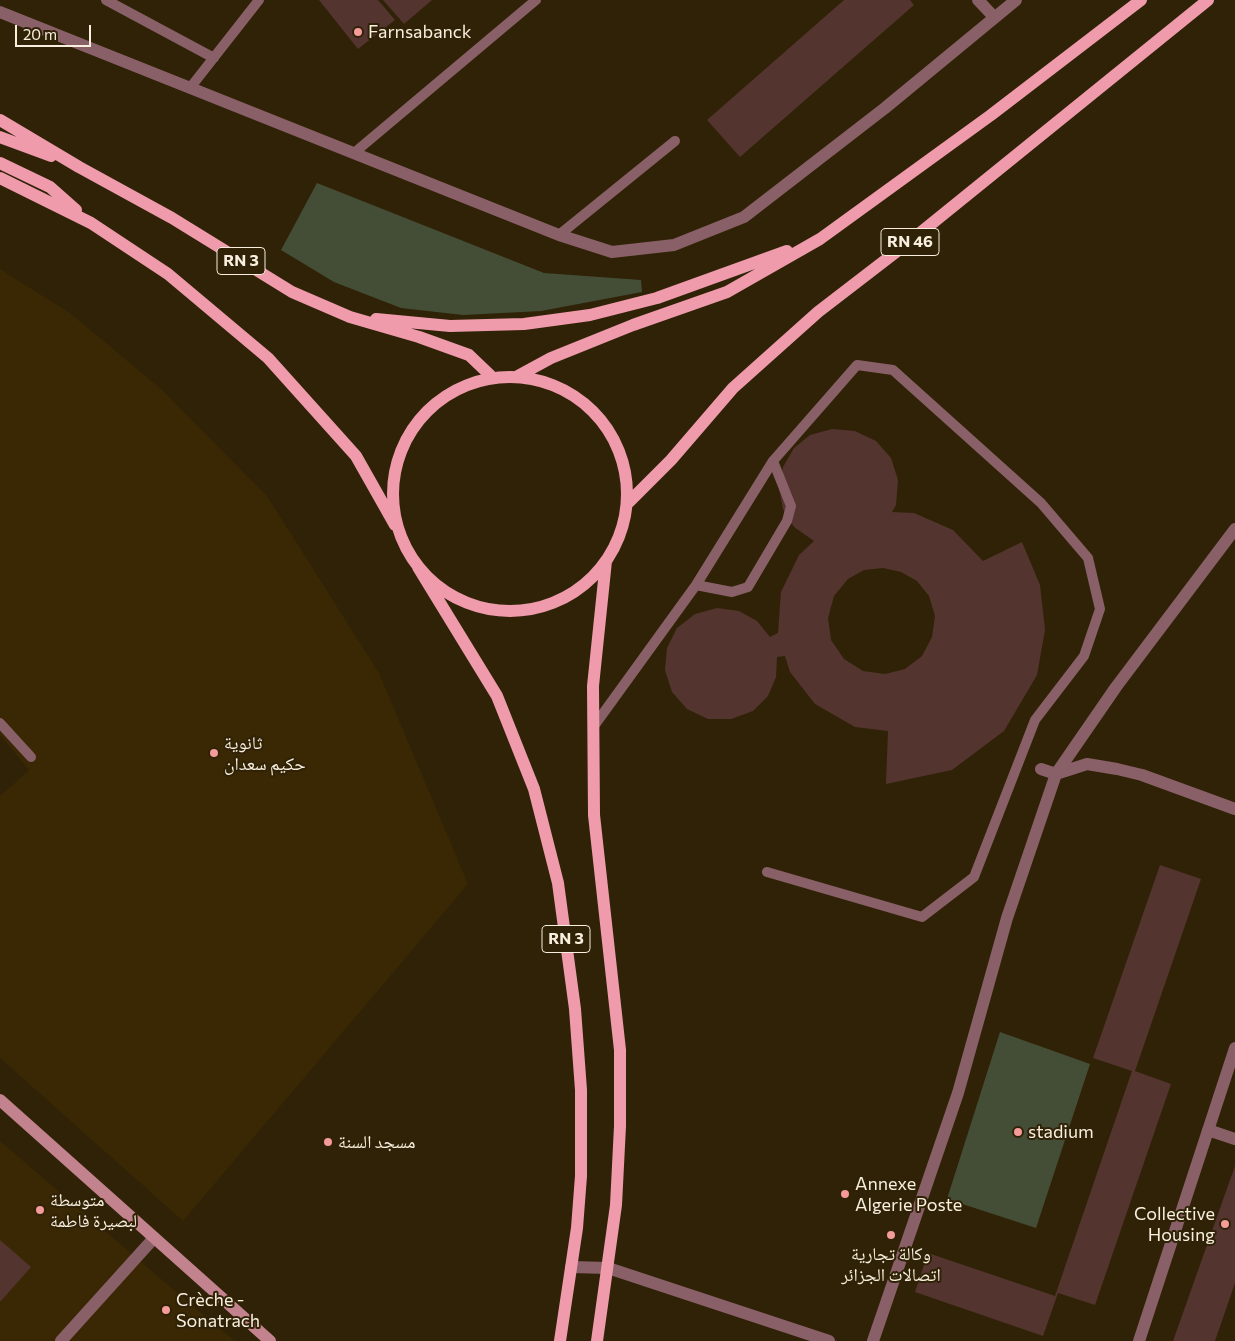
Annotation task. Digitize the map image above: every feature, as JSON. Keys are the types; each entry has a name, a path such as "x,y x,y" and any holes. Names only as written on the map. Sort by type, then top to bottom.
{"main road":[{"path":"516,376 569,350 728,292 820,239 991,115 1141,0"},
{"name":"RN 46","path":"629,502 671,460 733,388 818,312 910,242 1208,0"},
{"name":"RN 3","path":"0,120 79,167 172,218 292,292 350,317 419,338 469,356 492,377"},
{"name":"RN 3","path":"0,137 79,167"},
{"path":"0,162 50,188 91,223 168,274 268,358 356,456 398,532 418,567 445,591 478,606 514,611 549,604 581,587 606,561 622,534 629,502 624,465 609,431 584,403 552,384 516,376 492,377 453,391 421,416 412,430 400,451 392,491 398,532"},
{"path":"0,178 91,223"},
{"path":"350,317 450,326 524,324 590,315 657,298 820,239"},
{"name":"RN 3","path":"597,1341 616,1205 620,1126 620,1050 594,815 593,686 606,561"},
{"name":"RN 3","path":"418,567 497,696 534,789 558,882 575,1009 581,1090 581,1176 577,1228 560,1341"}],"street":[{"path":"978,0 994,18"},
{"path":"0,12 559,236 612,252 674,245 744,217 885,108 1016,0"},
{"path":"873,1341 958,1094 1008,918 1056,774 1116,687 1235,529"},
{"path":"1041,769 1056,774 1087,764 1117,769 1142,775 1235,809"},
{"path":"1138,1341 1235,1048"},
{"path":"0,1100 270,1341"},
{"path":"1208,1130 1235,1139"},
{"path":"61,1341 154,1238"},
{"path":"571,1267 608,1268 797,1336 829,1341"}],"lane":[{"path":"106,0 214,58"},
{"path":"190,88 259,0"},
{"path":"354,153 536,0"},
{"path":"559,236 675,142"},
{"path":"594,726 696,585 773,461 857,365 893,370 1041,503 1088,558 1100,609 1084,656 1035,720 974,877 922,917 767,872"},
{"path":"696,585 732,592 748,587 787,521 791,506 773,461"},
{"path":"0,723 31,758"}],"shaded area":[{"name":"ثانوية حكيم سعدان","path":"0,269 70,313 161,389 267,496 379,673 468,884 183,1221 0,1058 0,796 29,770 0,735"},
{"name":"متوسطة لبصيرة فاطمة","path":"0,1141 161,1279 235,1341 0,1341"}],"green space":[{"path":"317,183 544,273 641,280 642,292 541,311 463,315 401,308 334,282 281,250"},
{"name":"stadium","path":"1000,1032 1090,1064 1036,1228 947,1199"}],"building":[{"path":"319,0 378,0 395,20 358,49"},
{"path":"383,0 432,0 404,24"},
{"path":"844,0 910,0 914,5 740,157 707,120"},
{"path":"832,429 855,431 876,441 891,458 898,480 896,505 892,512 914,513 953,530 983,561 1022,542 1040,585 1045,630 1037,675 1004,731 952,770 886,784 888,731 855,727 815,704 790,672 785,656 777,657 776,677 768,696 753,711 731,719 708,719 687,709 672,692 665,670 667,648 677,628 695,614 717,608 739,611 757,621 770,637 778,633 781,592 799,555 814,541 794,527 783,509 779,488 783,467 794,448 810,435","holes":["883,568 901,572 917,581 929,596 935,616 932,637 922,656 905,669 885,674 863,671 844,659 831,640 828,618 834,596 848,579 864,570"]},
{"path":"1160,865 1201,879 1135,1071 1171,1084 1095,1305 1058,1293 1043,1336 915,1292 928,1253 1055,1296 1132,1071 1093,1058"},
{"name":"Collective Housing","path":"1235,1166 1235,1283 1215,1341 1173,1341"},
{"path":"0,1240 31,1267 0,1302"}],"place":[{"name":"Farnsabanck","path":"358,32"},
{"name":"ثانوية حكيم سعدان","path":"214,753"},
{"name":"stadium","path":"1018,1132"},
{"name":"مسجد السنة","path":"328,1142"},
{"name":"Annexe Algerie Poste","path":"845,1194"},
{"name":"متوسطة لبصيرة فاطمة","path":"40,1210"},
{"name":"Collective Housing","path":"1225,1224"},
{"name":"وكالة تجارية اتصالات الجزائر","path":"891,1235"},
{"name":"Crèche - Sonatrach","path":"166,1310"}]}
